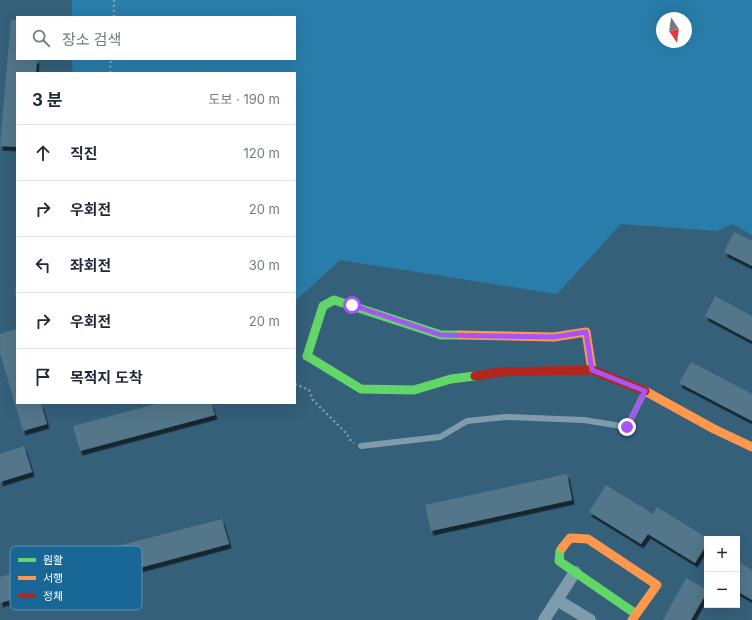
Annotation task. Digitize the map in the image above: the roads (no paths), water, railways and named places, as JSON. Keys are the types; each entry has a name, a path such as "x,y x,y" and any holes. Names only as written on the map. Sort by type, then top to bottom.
{"street":[{"path":"592,370 586,332 554,337 441,335 334,300 323,306 307,356 361,390 414,390 451,379 500,372 592,370 645,391 714,429 752,446"},
{"path":"570,538 588,539 657,585 634,617 559,561 560,551 570,538"},
{"path":"544,620 575,572"},
{"path":"557,600 590,620"}],"lane":[{"path":"361,446 440,437 467,421 506,416 584,420 627,427 645,391"}]}
